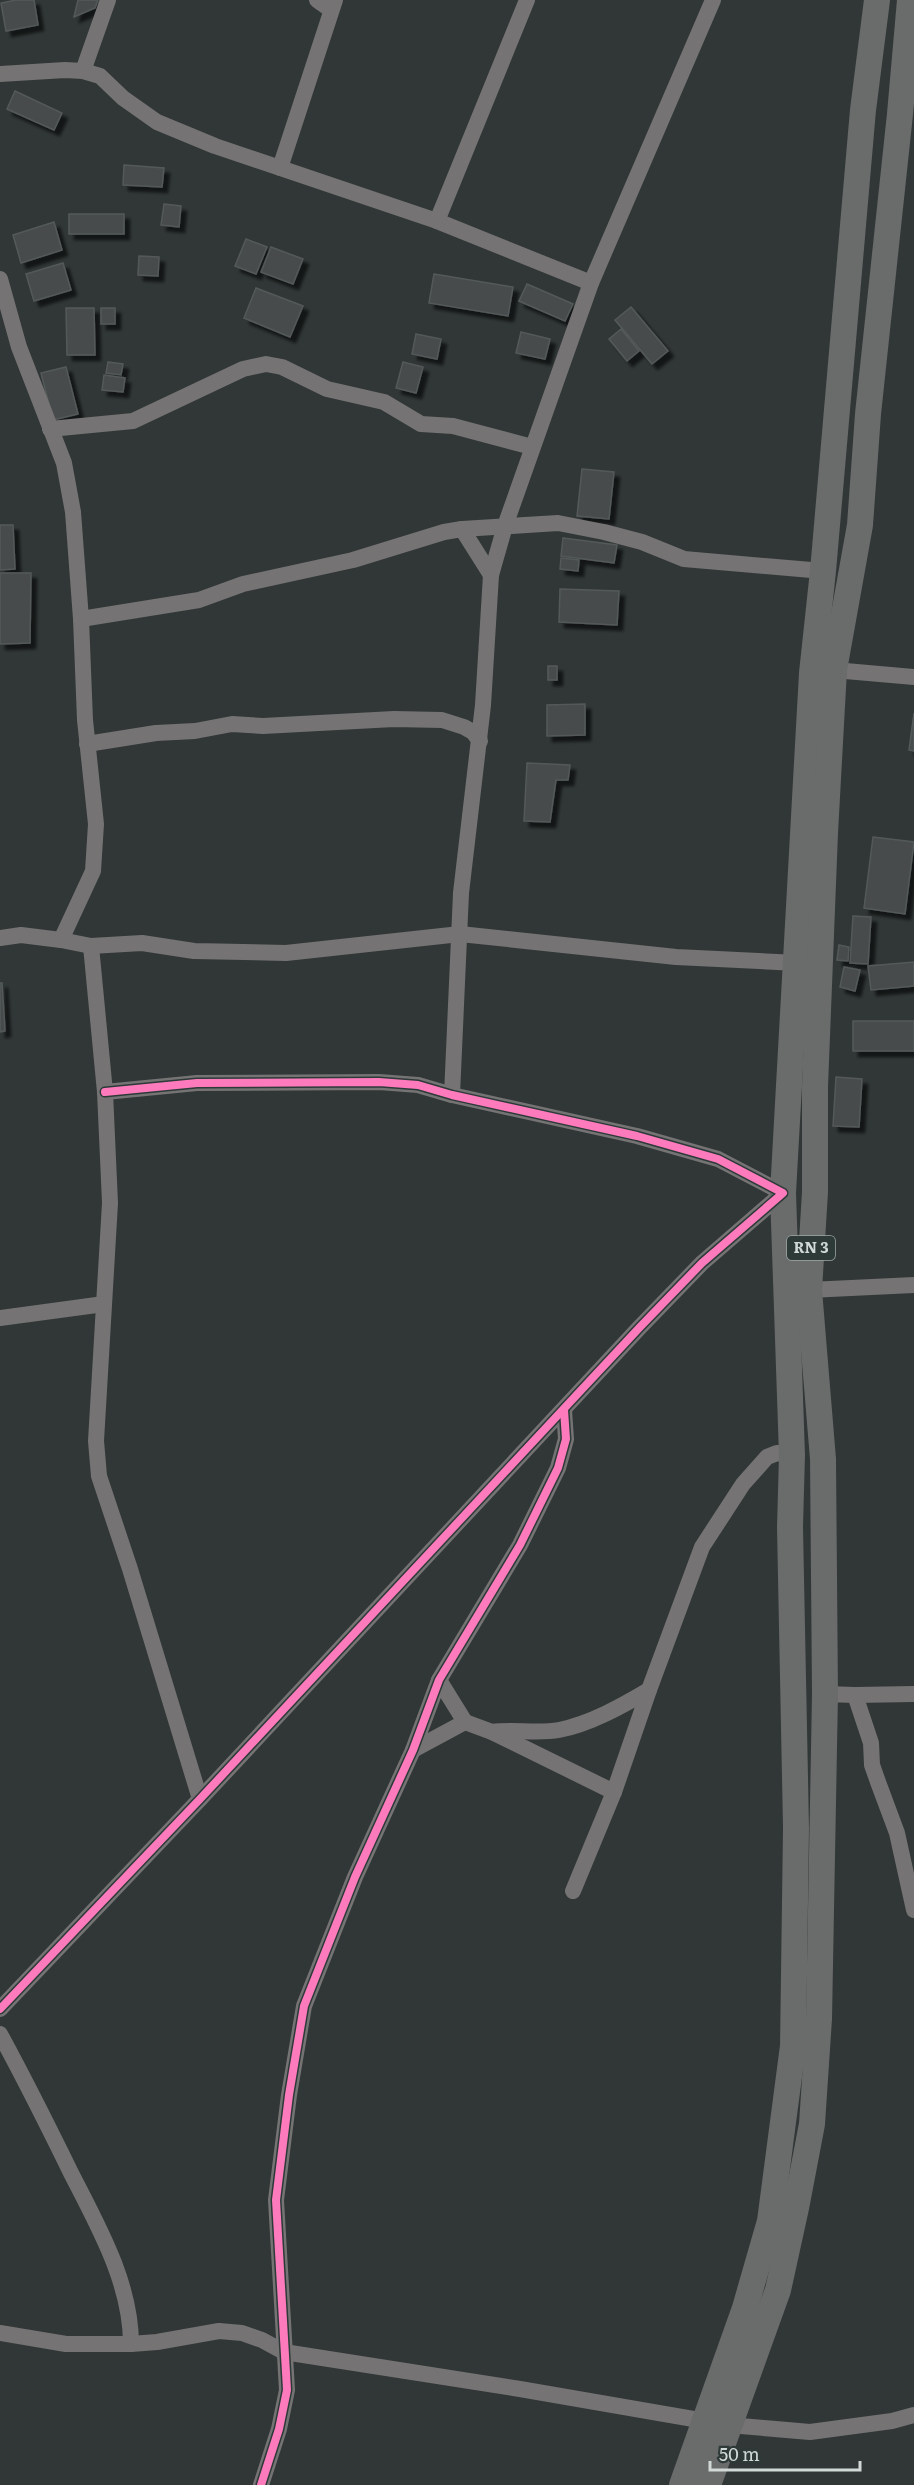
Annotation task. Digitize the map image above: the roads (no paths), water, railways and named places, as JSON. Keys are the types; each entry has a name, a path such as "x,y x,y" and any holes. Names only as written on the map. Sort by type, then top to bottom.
{"main road":[{"name":"RN 3","path":"708,2485 717,2423 745,2308 770,2221 793,2046 796,1828 790,1527 792,1455 783,1193 812,673 863,110 877,0"},
{"name":"RN 3","path":"682,2485 717,2423 778,2290 812,2124 819,2019 825,1694 823,1458 808,1290 815,1192 815,1087 825,833 834,670 860,525 868,414 907,114 910,0"}],"street":[{"path":"83,71 108,0"},
{"path":"280,168 333,5 316,0"},
{"path":"437,221 527,0"},
{"path":"452,1095 461,893 480,741 490,575 532,447 591,283 713,0"},
{"path":"0,74 83,71 100,76 123,98 157,122 280,168 437,221 591,283"},
{"path":"0,279 19,347 64,463 73,512 87,744 96,824 96,855 93,871 61,940"},
{"path":"50,429 133,421 243,369 266,364 282,367 327,390 384,402 421,424 453,426 532,447"},
{"path":"81,619 199,600 243,584 353,560 444,531 505,526 558,523 642,542 684,559 823,571"},
{"path":"462,529 490,575"},
{"path":"834,670 914,677"},
{"path":"87,744 195,731 232,724 262,726 394,719 442,720 464,727 473,732 480,741"},
{"path":"0,938 21,935 91,946 142,943 194,951 286,953 460,934 676,957 797,963"},
{"path":"91,946 105,1092 110,1203 96,1441 99,1476 130,1569 200,1799"},
{"path":"0,2009 702,1263 783,1193 718,1159 637,1136 452,1095 418,1085 378,1082 197,1083 105,1092"},
{"path":"808,1290 914,1285"},
{"path":"0,1318 104,1304"},
{"path":"261,2485 279,2429 287,2391 276,2200 289,2095 304,2006 355,1877 413,1750 439,1680 520,1545 558,1468 566,1440 564,1410"},
{"path":"573,1891 614,1792 649,1689 702,1547 743,1484 767,1457 777,1453 792,1455"},
{"path":"439,1680 465,1722 492,1732 614,1792"},
{"path":"492,1732 557,1731 629,1702 649,1689"},
{"path":"825,1694 914,1694"},
{"path":"855,1695 871,1743 872,1765 897,1833 914,1910"},
{"path":"413,1750 465,1722"},
{"path":"897,1833 914,1839"},
{"path":"0,2034 31,2090 93,2214 125,2293 131,2319 131,2344"},
{"path":"0,2333 66,2344 131,2344 157,2342 219,2331 242,2333 262,2340 284,2352 717,2423 810,2432 892,2421 914,2415"}]}
